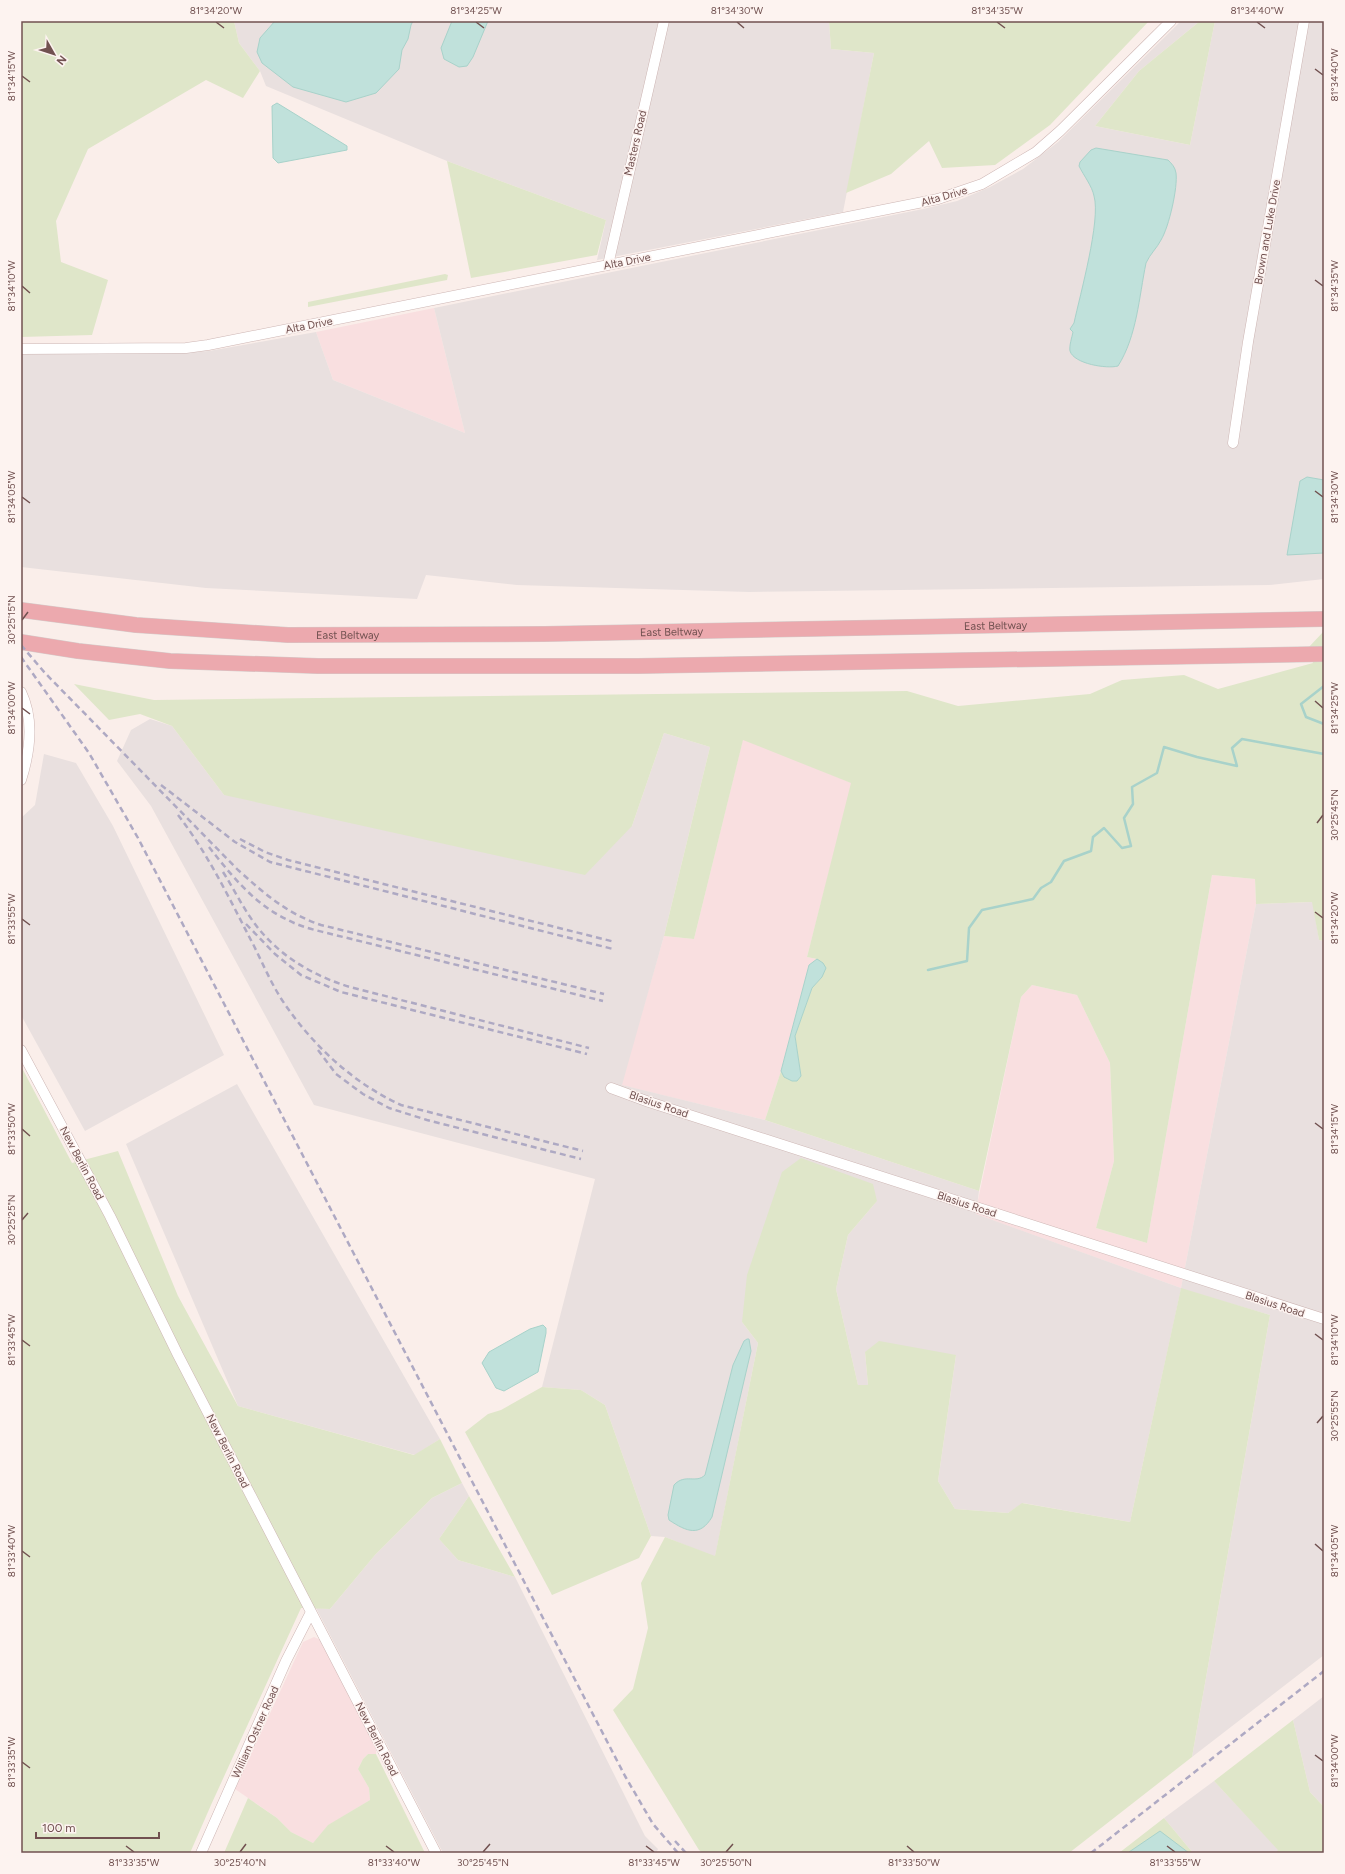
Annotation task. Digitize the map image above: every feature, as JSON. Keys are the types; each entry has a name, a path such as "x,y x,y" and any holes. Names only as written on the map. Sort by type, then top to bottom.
{"highway":[{"name":"East Beltway","path":"27,611 136,625 288,635 544,634 1323,620"},
{"path":"21,642 61,649 170,661 318,666 638,666 1324,654"}],"street":[{"name":"Masters Road","path":"608,265 664,21"},
{"name":"Alta Drive","path":"21,349 186,348 208,345 931,201 982,184 1036,152 1060,131 1171,21"},
{"name":"Brown and Luke Drive","path":"1233,443 1248,342 1304,21"},
{"path":"21,692 27,714 30,737 28,758 21,780"},
{"name":"New Berlin Road","path":"21,1050 110,1216 178,1355 436,1853"},
{"name":"Blasius Road","path":"611,1088 649,1102 1324,1319"},
{"name":"William Ostner Road","path":"201,1853 286,1661 311,1612"}],"shaded area":[{"path":"234,21 829,21 831,49 874,53 843,212 597,260 606,220 447,161 266,86 260,71 239,43"},
{"path":"1181,21 1200,21 1139,71 1095,126 1190,145 1215,21 1324,21 1324,579 1269,585 749,592 517,585 426,575 417,599 206,588 21,567 21,354 177,353 209,351 316,332 333,380 465,433 434,308 957,201 990,187 1023,169 1058,142"},
{"path":"434,308 465,433 333,380 316,332"},
{"path":"150,719 172,726 224,795 632,826 664,733 710,747 664,936 622,1085 765,1120 979,1191 976,1214 1181,1288 1256,904 1313,902 1319,940 1324,941 1324,1655 1192,1757 1270,1315 1181,1289 1130,1522 1023,1503 1008,1513 955,1509 938,1481 956,1355 865,1352 868,1385 858,1385 836,1289 848,1235 877,1201 742,1322 758,1343 715,1557 665,1537 651,1536 605,1405 581,1390 542,1387 595,1179 314,1105 151,806 117,761 131,730"},
{"path":"743,739 852,783 807,957 817,959 809,965 781,1071 765,1120 621,1085 664,936 694,939"},
{"path":"44,754 76,763 113,826 224,1055 85,1131 21,1015 21,818 35,805"},
{"path":"1212,875 1255,879 1256,904 1181,1288 975,1214 1021,997 1032,985 1077,995 1110,1063 1114,1161 1096,1228 1147,1243"},
{"path":"237,1084 440,1439 415,1455 238,1406 126,1144"},
{"path":"462,1483 469,1496 439,1539 458,1560 515,1577 645,1836 658,1849 656,1853 443,1853 316,1608 330,1609 375,1555 432,1498"},
{"path":"314,1637 321,1640 376,1743 376,1754 368,1754 363,1759 358,1769 369,1788 370,1800 329,1825 313,1843 291,1832 277,1818 235,1789 303,1642"},
{"path":"1324,1696 1324,1807 1310,1792 1293,1720"},
{"path":"1214,1781 1279,1850 1276,1853 1193,1853 1164,1818"}],"green space":[{"path":"21,21 234,21 239,43 260,71 243,98 206,80 88,149 56,221 61,262 108,280 92,335 21,337"},
{"path":"829,21 1149,21 1050,125 995,165 942,168 929,141 891,174 846,193 874,53 831,49"},
{"path":"1200,21 1215,21 1190,145 1095,126 1139,71"},
{"path":"447,161 606,220 597,255 471,278"},
{"path":"445,274 448,275 447,280 308,307 308,302"},
{"path":"1324,631 1324,941 1319,940 1312,902 1256,904 1255,879 1212,875 1147,1243 1096,1228 1114,1161 1110,1063 1077,995 1032,985 1021,997 979,1191 765,1120 781,1071 784,1077 801,1076 795,1036 812,988 822,977 817,959 807,957 851,783 743,740 694,939 664,936 710,747 664,733 632,826 585,875 224,795 172,726 140,714 109,720 74,684 154,700 907,691 958,706 1090,694 1122,680 1184,675 1218,689 1313,663 1308,648"},
{"path":"21,1066 72,1163 118,1151 178,1296 238,1406 414,1455 440,1439 462,1483 432,1498 375,1555 330,1609 301,1608 190,1853 21,1853"},
{"path":"801,1158 873,1184 877,1201 848,1235 836,1289 858,1385 868,1385 865,1352 879,1341 956,1355 938,1481 955,1509 1008,1513 1022,1503 1130,1522 1181,1288 1270,1315 1192,1757 1069,1853 703,1853 699,1850 613,1710 633,1689 648,1628 641,1583 665,1537 715,1556 758,1343 742,1322 747,1275 782,1172"},
{"path":"542,1387 581,1390 605,1405 651,1536 639,1558 552,1595 465,1432 488,1414 501,1410"},
{"path":"469,1496 515,1577 458,1560 439,1539"},
{"path":"1293,1720 1310,1792 1324,1807 1324,1853 1276,1853 1278,1850 1214,1781"},
{"path":"368,1754 376,1754 425,1853 224,1853 248,1798 277,1818 291,1832 313,1843 328,1825 370,1800 369,1788 358,1769 363,1759"},
{"path":"1164,1818 1193,1853 1189,1853 1160,1832 1128,1853 1119,1853"}],"water":[{"path":"275,21 413,21 408,39 402,50 399,69 376,93 346,102 293,87 262,63 257,52 260,38"},
{"path":"452,21 488,21 473,57 467,66 459,67 444,59 441,48"},
{"path":"277,103 347,146 347,150 278,163 273,158 272,106"},
{"path":"1096,148 1168,160 1174,167 1176,173 1176,188 1170,217 1158,246 1146,263 1136,316 1129,342 1118,366 1113,367 1099,366 1084,362 1073,356 1070,351 1073,332 1070,329 1074,323 1085,277 1095,222 1093,192 1079,166 1080,162 1091,150"},
{"path":"1307,477 1324,480 1324,553 1287,555 1300,481"},
{"path":"817,959 823,963 826,968 822,977 812,988 795,1036 801,1076 797,1081 792,1081 784,1077 781,1071 809,965"},
{"path":"543,1325 546,1328 546,1333 538,1372 504,1391 496,1388 482,1363 489,1352 530,1329"},
{"path":"749,1339 751,1351 712,1517 703,1528 698,1530 687,1530 669,1520 668,1515 674,1485 678,1481 698,1479 705,1475 733,1365 744,1341"},
{"path":"1160,1831 1189,1853 1128,1853 1129,1852"}],"waterway":[{"path":"1324,686 1301,704 1306,717 1324,724"},
{"path":"928,970 967,961 969,928 982,910 1033,899 1041,888 1051,882 1064,861 1091,851 1093,837 1104,828 1122,848 1131,846 1124,818 1133,804 1132,787 1157,773 1164,747 1197,757 1237,766 1232,748 1242,739 1324,754"}],"railway":[{"path":"21,645 45,673 238,870 286,909 321,925 604,994"},
{"path":"21,657 89,753 138,838 625,1776 653,1824 678,1853"},
{"path":"161,785 235,842 270,862 613,949"},
{"path":"178,815 200,846 219,879 282,1000 306,1032 350,1074 366,1086 401,1105 583,1151"},
{"path":"240,839 265,852 288,860 615,942"},
{"path":"209,847 254,898 276,914 296,924 603,1001"},
{"path":"223,872 246,912 264,935 285,955 323,977 350,987 589,1048"},
{"path":"246,924 275,954 301,975 341,992 587,1054"},
{"path":"318,1050 336,1074 363,1094 389,1108 427,1120 581,1159"},
{"path":"1091,1853 1324,1671"},
{"path":"675,1841 686,1853"}]}
